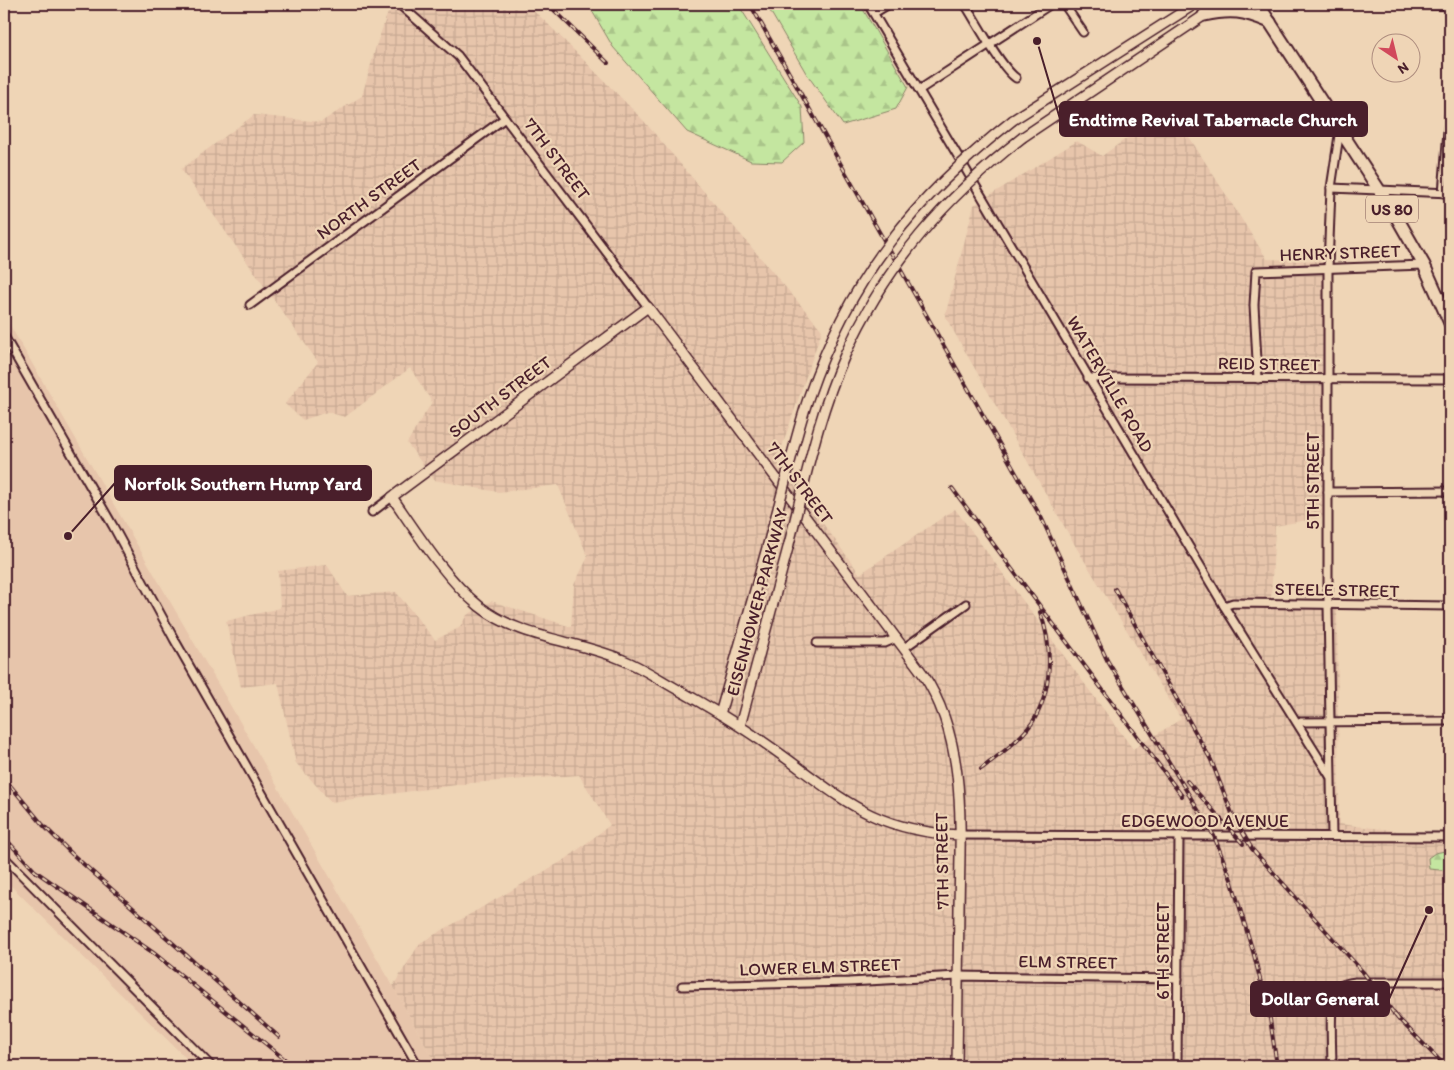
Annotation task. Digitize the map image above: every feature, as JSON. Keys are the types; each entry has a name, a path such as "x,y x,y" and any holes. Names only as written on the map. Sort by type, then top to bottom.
{"main road":[{"name":"US 80","path":"1258,4 1380,191 1424,265 1450,323"},
{"path":"1204,15 1231,10 1241,11 1270,22 1269,4"}],"street":[{"name":"7TH STREET","path":"399,4 458,56 897,638 934,690 946,718 954,755 960,835 957,1066"},
{"name":"WATERVILLE ROAD","path":"868,4 1224,606 1330,776"},
{"path":"874,13 889,4"},
{"path":"965,4 990,44 1011,74 1016,78"},
{"path":"919,90 1051,4"},
{"path":"1064,4 1084,32"},
{"name":"EISENHOWER PARKWAY","path":"720,714 811,390 836,331 857,290 887,244 925,198 978,148 1013,120 1195,4"},
{"name":"EISENHOWER PARKWAY","path":"740,726 829,396 845,355 874,300 904,255 942,207 975,176 1023,137 1221,4"},
{"path":"1416,5 1450,5"},
{"path":"1331,188 1447,193 1450,107"},
{"name":"NORTH STREET","path":"250,306 505,118"},
{"name":"5TH STREET","path":"1332,836 1328,606 1328,268 1331,188 1340,128"},
{"name":"HENRY STREET","path":"1258,379 1254,305 1256,270 1424,265"},
{"name":"SOUTH STREET","path":"372,512 648,307"},
{"path":"4,336 418,1066"},
{"name":"REID STREET","path":"1088,378 1450,379"},
{"path":"1328,492 1450,491"},
{"path":"392,497 454,580 480,606 521,628 623,660 740,726 824,788 857,809 900,827 939,834 960,835"},
{"name":"STEELE STREET","path":"1224,606 1233,603 1328,606 1450,606"},
{"path":"904,648 966,604"},
{"path":"817,642 885,643 897,638"},
{"path":"1297,722 1450,721"},
{"name":"EDGEWOOD AVENUE","path":"960,835 1450,837"},
{"name":"6TH STREET","path":"1177,1066 1179,836"},
{"path":"4,857 211,1066"},
{"name":"ELM STREET","path":"958,976 1178,979"},
{"name":"LOWER ELM STREET","path":"682,986 849,982 958,976"},
{"path":"1332,1066 1334,998 1339,987 1345,983 1355,982 1450,982"}],"shaded area":[{"path":"387,4 526,4 547,23 643,120 822,330 777,461 860,574 955,509 1133,749 1181,719 1076,547 945,316 974,205 1077,141 1102,156 1170,107 1267,259 1323,261 1324,517 1275,526 1271,599 1337,600 1339,824 1450,837 1450,1066 437,1066 393,986 420,943 566,859 610,825 579,775 471,783 331,802 296,763 278,683 241,687 226,621 280,608 278,571 327,565 347,596 396,592 435,640 459,628 467,615 491,601 571,627 574,585 588,557 558,485 498,492 434,480 407,443 432,402 410,368 345,417 327,412 303,420 285,404 318,362 181,169 254,115 321,122 362,96 377,43 390,7"},
{"path":"4,315 393,986 437,1066 194,1066 4,879"}],"green space":[{"path":"588,4 738,4 802,107 804,142 782,162 751,161 687,132 613,47"},
{"path":"766,4 860,4 908,87 896,109 843,125 806,73"},
{"path":"1450,850 1450,871 1429,869 1428,858 1435,853"}],"railway":[{"path":"548,4 608,63"},
{"path":"750,4 1042,519 1107,660 1214,836 1232,882 1254,955 1270,1019 1277,1066"},
{"path":"952,488 1023,584"},
{"path":"1019,578 1182,796"},
{"path":"1115,589 1211,760 1233,816 1252,849 1363,972 1399,1020"},
{"path":"981,769 1021,736 1032,723 1044,697 1049,668 1049,654 1040,612"},
{"path":"4,778 43,825 72,854 279,1037"},
{"path":"1187,781 1243,844"},
{"path":"4,837 35,871 155,954 293,1066"},
{"path":"1394,1014 1445,1066"}],"place":[{"name":"Endtime Revival Tabernacle Church","path":"1037,41"},
{"name":"Norfolk Southern Hump Yard","path":"68,536"},
{"name":"Dollar General","path":"1429,910"}]}
